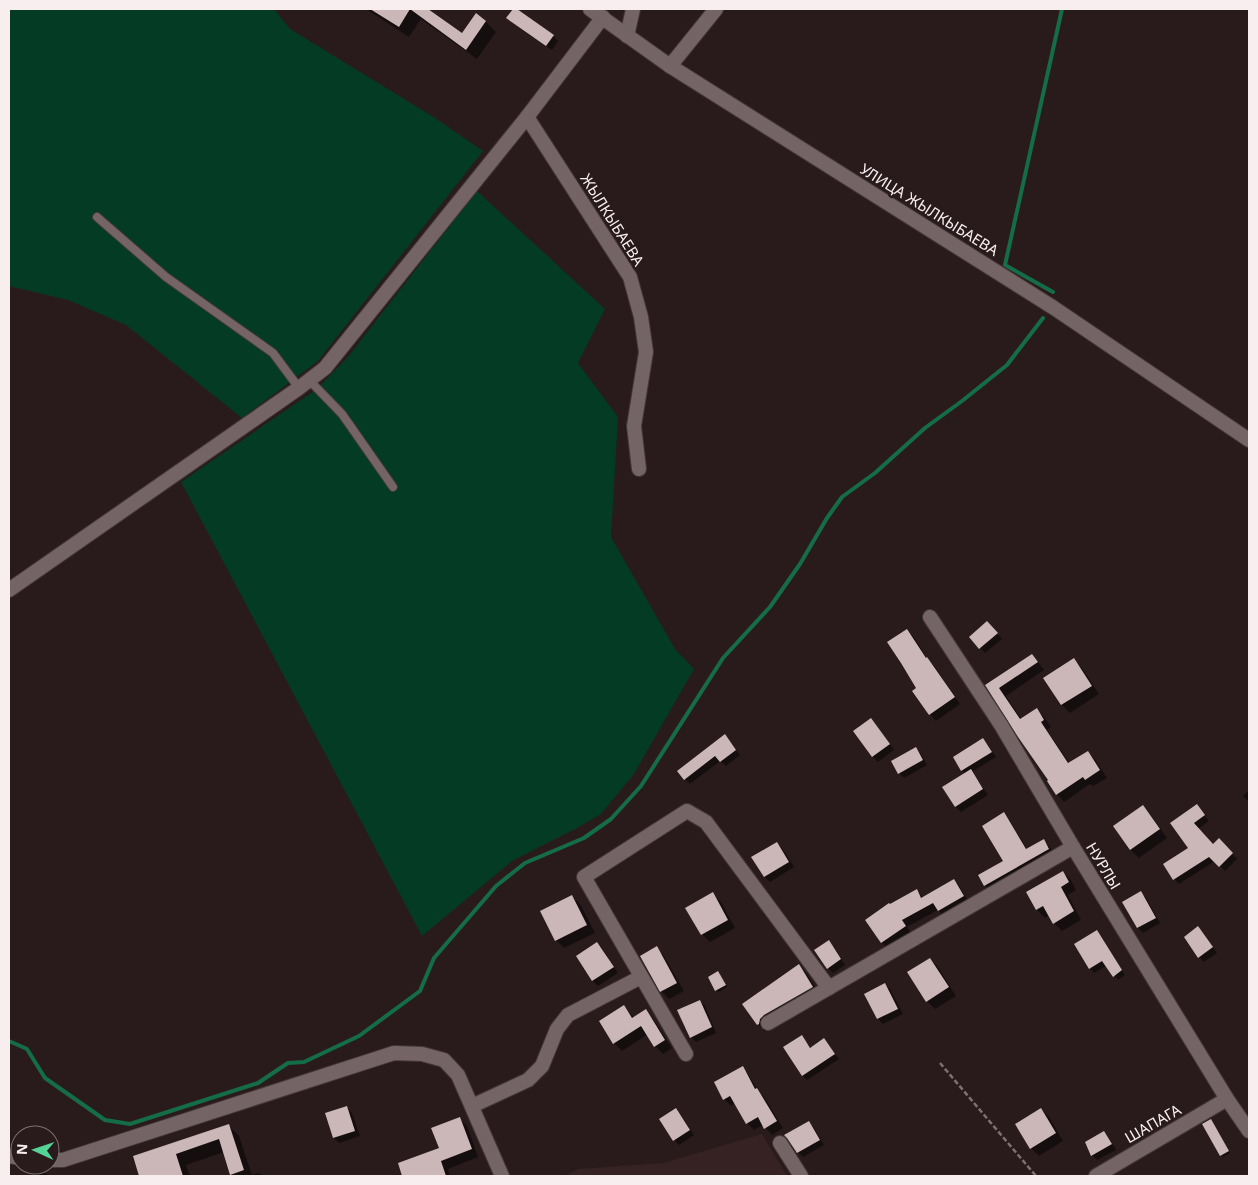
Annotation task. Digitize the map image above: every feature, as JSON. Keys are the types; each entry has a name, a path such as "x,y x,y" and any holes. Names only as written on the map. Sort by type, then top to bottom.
{"street":[{"name":"УЛИЦА ЖЫЛКЫБАЕВА","path":"590,9 670,66 1054,308 1249,440"},
{"path":"627,36 633,9"},
{"path":"670,66 716,9"},
{"path":"9,590 325,368 527,117 603,17"},
{"name":"ЖЫЛКЫБАЕВА","path":"527,117 630,277 641,316 646,352 634,426 639,469"},
{"name":"НУРЛЫ","path":"930,617 1000,725 1227,1099 1244,1116 1249,1131"},
{"path":"686,1054 584,877 687,812 706,822 829,988"},
{"path":"768,1023 1073,847"},
{"path":"472,1106 528,1080 542,1066 557,1029 568,1015 641,977"},
{"path":"60,1160 394,1053 422,1054 444,1060 458,1075 502,1176"},
{"name":"ШАПАГА","path":"1096,1176 1227,1099"},
{"path":"780,1142 801,1176"}],"lane":[{"path":"97,217 166,277 273,353 304,384 342,414 393,487"}],"path":[{"path":"940,1062 1036,1176"}],"shaded area":[{"path":"762,1134 787,1176 565,1176 578,1169 663,1163"}],"green space":[{"path":"9,9 274,9 290,29 432,116 483,151 318,361 242,418 126,325 68,300 9,286"},
{"path":"477,191 605,309 578,363 618,417 611,537 675,649 694,669 634,774 601,814 512,861 422,936 181,482 317,389 347,358"}],"building":[{"path":"370,9 410,9 399,27"},
{"path":"410,9 428,9 462,33 476,13 486,21 466,50"},
{"path":"513,9 517,9 554,35 546,46 506,18"},
{"path":"987,621 998,633 979,649 969,637"},
{"path":"907,629 955,697 929,715 912,691 916,688 887,642"},
{"path":"1032,654 1038,662 999,688 1020,719 1037,708 1044,720 1041,722 1068,763 1088,751 1100,770 1085,780 1083,777 1056,795 985,685"},
{"path":"1074,658 1092,686 1061,705 1043,678"},
{"path":"871,718 890,744 872,757 853,731"},
{"path":"725,734 736,750 720,762 715,756 684,780 677,771"},
{"path":"983,738 992,752 961,771 953,757"},
{"path":"916,747 923,760 898,774 891,761"},
{"path":"971,769 983,789 955,807 942,787"},
{"path":"1197,804 1205,815 1194,823 1213,844 1219,838 1233,853 1219,867 1209,857 1173,880 1163,864 1188,848 1170,823"},
{"path":"1143,805 1160,829 1130,850 1113,826"},
{"path":"1004,812 1026,849 1044,839 1049,849 984,886 978,875 1003,861 982,826"},
{"path":"777,842 789,862 764,877 751,857"},
{"path":"1063,871 1069,882 1061,887 1074,911 1053,924 1043,906 1036,910 1026,892"},
{"path":"954,879 964,896 938,911 933,903 902,920 906,926 881,943 865,920 889,903 917,889 921,898"},
{"path":"1141,891 1156,918 1137,928 1122,902"},
{"path":"713,892 728,920 701,935 685,908"},
{"path":"572,895 587,925 555,941 540,911"},
{"path":"1198,926 1213,947 1198,958 1184,937"},
{"path":"1097,930 1122,970 1113,977 1102,961 1089,969 1074,944"},
{"path":"829,940 841,959 827,969 814,950"},
{"path":"597,942 614,967 592,981 576,956"},
{"path":"657,946 677,983 660,992 640,956"},
{"path":"930,958 949,987 926,1002 907,972"},
{"path":"799,964 813,987 764,1015 757,1025 742,1004"},
{"path":"718,971 726,985 715,991 708,977"},
{"path":"885,983 898,1009 877,1019 864,994"},
{"path":"700,1000 712,1027 690,1038 677,1010"},
{"path":"624,1005 632,1018 646,1009 665,1040 654,1047 641,1026 613,1044 599,1021"},
{"path":"802,1035 810,1048 824,1038 835,1054 802,1076 783,1047"},
{"path":"743,1066 755,1089 757,1088 777,1121 764,1129 758,1117 746,1124 730,1096 723,1100 714,1082"},
{"path":"347,1106 355,1131 333,1138 325,1113"},
{"path":"676,1108 690,1130 673,1141 659,1119"},
{"path":"1041,1108 1056,1133 1030,1149 1015,1124"},
{"path":"460,1117 472,1149 441,1161 446,1176 402,1176 398,1163 439,1148 431,1128"},
{"path":"1211,1119 1229,1151 1220,1156 1202,1124"},
{"path":"809,1121 820,1140 797,1153 784,1135"},
{"path":"229,1124 244,1170 230,1175 219,1139 176,1154 183,1176 139,1176 133,1156"},
{"path":"1104,1131 1112,1144 1091,1156 1085,1142"}],"waterway":[{"path":"1053,292 1005,265 1062,9"},
{"path":"9,1041 27,1049 45,1078 105,1120 130,1124 258,1083 288,1063 304,1062 359,1036 420,991 434,958 496,886 525,863 584,838 611,819 641,786 723,658 770,607 800,564 827,518 842,497 875,473 925,428 1007,365 1043,318"}]}
